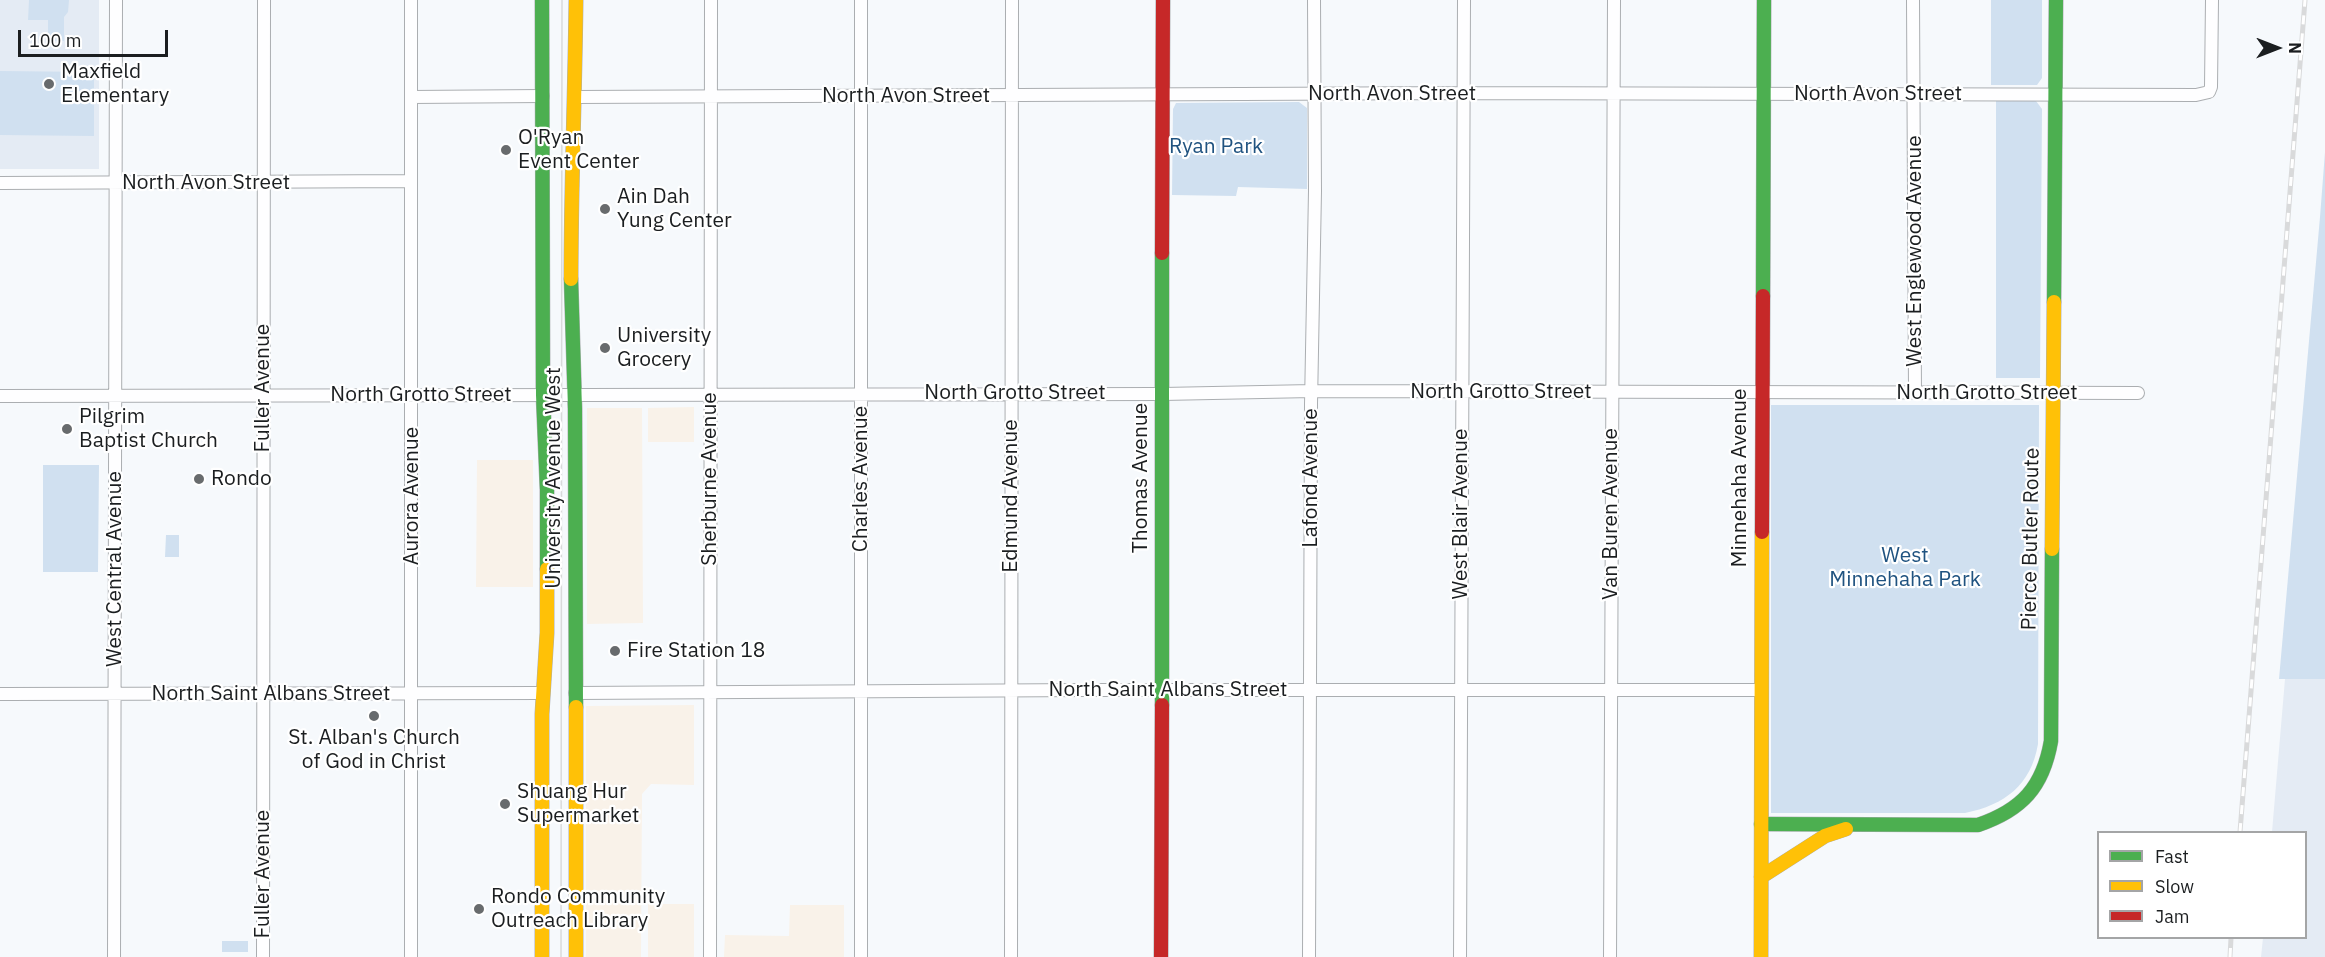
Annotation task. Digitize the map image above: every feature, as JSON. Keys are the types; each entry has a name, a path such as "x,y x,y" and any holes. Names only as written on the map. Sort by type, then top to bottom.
{"main road":[{"name":"University Avenue West","path":"542,0 543,394 547,490 547,633 543,693 542,957"},
{"name":"University Avenue West","path":"576,0 575,97 571,163 571,312 575,394 576,957"},
{"name":"Thomas Avenue","path":"1161,957 1163,0"},
{"name":"Minnehaha Avenue","path":"1761,957 1764,0"},
{"name":"Pierce Butler Route","path":"1761,824 1962,826 1993,821 2018,807 2029,797 2043,776 2051,741 2056,0"},
{"path":"1761,877 1825,836 1856,826"}],"street":[{"name":"West Central Avenue","path":"114,957 116,0"},
{"name":"Fuller Avenue","path":"263,957 264,0"},
{"name":"Aurora Avenue","path":"411,0 411,957"},
{"name":"Sherburne Avenue","path":"710,957 711,0"},
{"name":"Charles Avenue","path":"861,0 861,957"},
{"name":"Edmund Avenue","path":"1011,0 1011,957"},
{"name":"Lafond Avenue","path":"1309,957 1315,191 1314,0"},
{"name":"West Blair Avenue","path":"1460,957 1464,0"},
{"name":"Van Buren Avenue","path":"1610,957 1614,0"},
{"name":"West Englewood Avenue","path":"1913,0 1915,393"},
{"name":"North Avon Street","path":"575,97 1463,93 2196,95 2209,93 2212,80 2212,0"},
{"path":"411,98 543,96"},
{"name":"North Avon Street","path":"0,183 411,181"},
{"name":"North Grotto Street","path":"0,396 1312,392 2138,393"},
{"name":"North Saint Albans Street","path":"575,693 1761,690"},
{"name":"North Saint Albans Street","path":"0,694 543,693"}],"shaded area":[{"name":"Maxfield Elementary","path":"0,0 99,0 99,169 0,169"},
{"path":"694,407 694,442 648,442 648,408"},
{"path":"587,408 642,408 643,623 587,624"},
{"path":"477,460 533,460 533,587 476,587"},
{"path":"2285,679 2325,679 2325,957 2261,957 2263,939 2307,939 2307,831 2272,831"},
{"path":"694,705 694,785 651,784 642,794 641,957 586,957 586,706"},
{"path":"648,904 694,904 694,957 648,957"},
{"path":"790,905 844,905 844,957 724,957 725,935 789,936"}],"green space":[{"path":"29,0 69,0 68,12 64,17 64,41 48,41 48,20 28,20"},
{"path":"1991,0 2042,0 2042,78 2037,85 1991,85"},
{"path":"0,71 94,72 94,136 0,135"},
{"path":"1996,100 2036,101 2042,109 2040,378 1996,378"},
{"name":"Ryan Park","path":"1299,102 1307,108 1307,189 1238,187 1236,196 1172,195 1173,109 1176,103"},
{"path":"2325,152 2325,679 2279,679 2320,217"},
{"name":"West Minnehaha Park","path":"1771,405 2039,405 2038,744 2029,771 2022,782 2014,791 1992,805 1965,813 1771,813"},
{"path":"43,465 99,465 98,572 43,572"},
{"path":"166,535 179,535 179,557 165,557"},
{"path":"222,941 248,941 248,952 222,952"}],"tram line":[{"path":"561,957 562,0"}],"railway":[{"path":"2240,831 2305,0"},
{"path":"2230,957 2231,939"}],"traffic: fast":[{"path":"542,0 543,395 547,490 547,569"},
{"path":"1763,296 1764,0"},
{"path":"2054,302 2056,0"},
{"path":"1162,253 1162,705"},
{"path":"571,279 575,409 576,707"},
{"path":"1761,824 1978,825 2007,812 2028,795 2042,771 2051,741 2052,549"}],"traffic: slow":[{"path":"571,279 576,0"},
{"path":"2052,549 2054,302"},
{"path":"1761,957 1762,532"},
{"path":"542,957 542,714 547,633 547,569"},
{"path":"576,707 576,957"},
{"path":"1761,877 1825,836 1846,829"}],"traffic: jam":[{"path":"1162,253 1163,0"},
{"path":"1762,532 1763,296"},
{"path":"1161,957 1162,705"}],"place":[{"name":"Maxfield Elementary","path":"49,84"},
{"name":"O'Ryan Event Center","path":"506,150"},
{"name":"Ain Dah Yung Center","path":"605,209"},
{"name":"University Grocery","path":"605,348"},
{"name":"Pilgrim Baptist Church","path":"67,429"},
{"name":"Rondo","path":"199,479"},
{"name":"Fire Station 18","path":"615,651"},
{"name":"St. Alban's Church of God in Christ","path":"374,716"},
{"name":"Shuang Hur Supermarket","path":"505,804"},
{"name":"Rondo Community Outreach Library","path":"479,909"}]}
